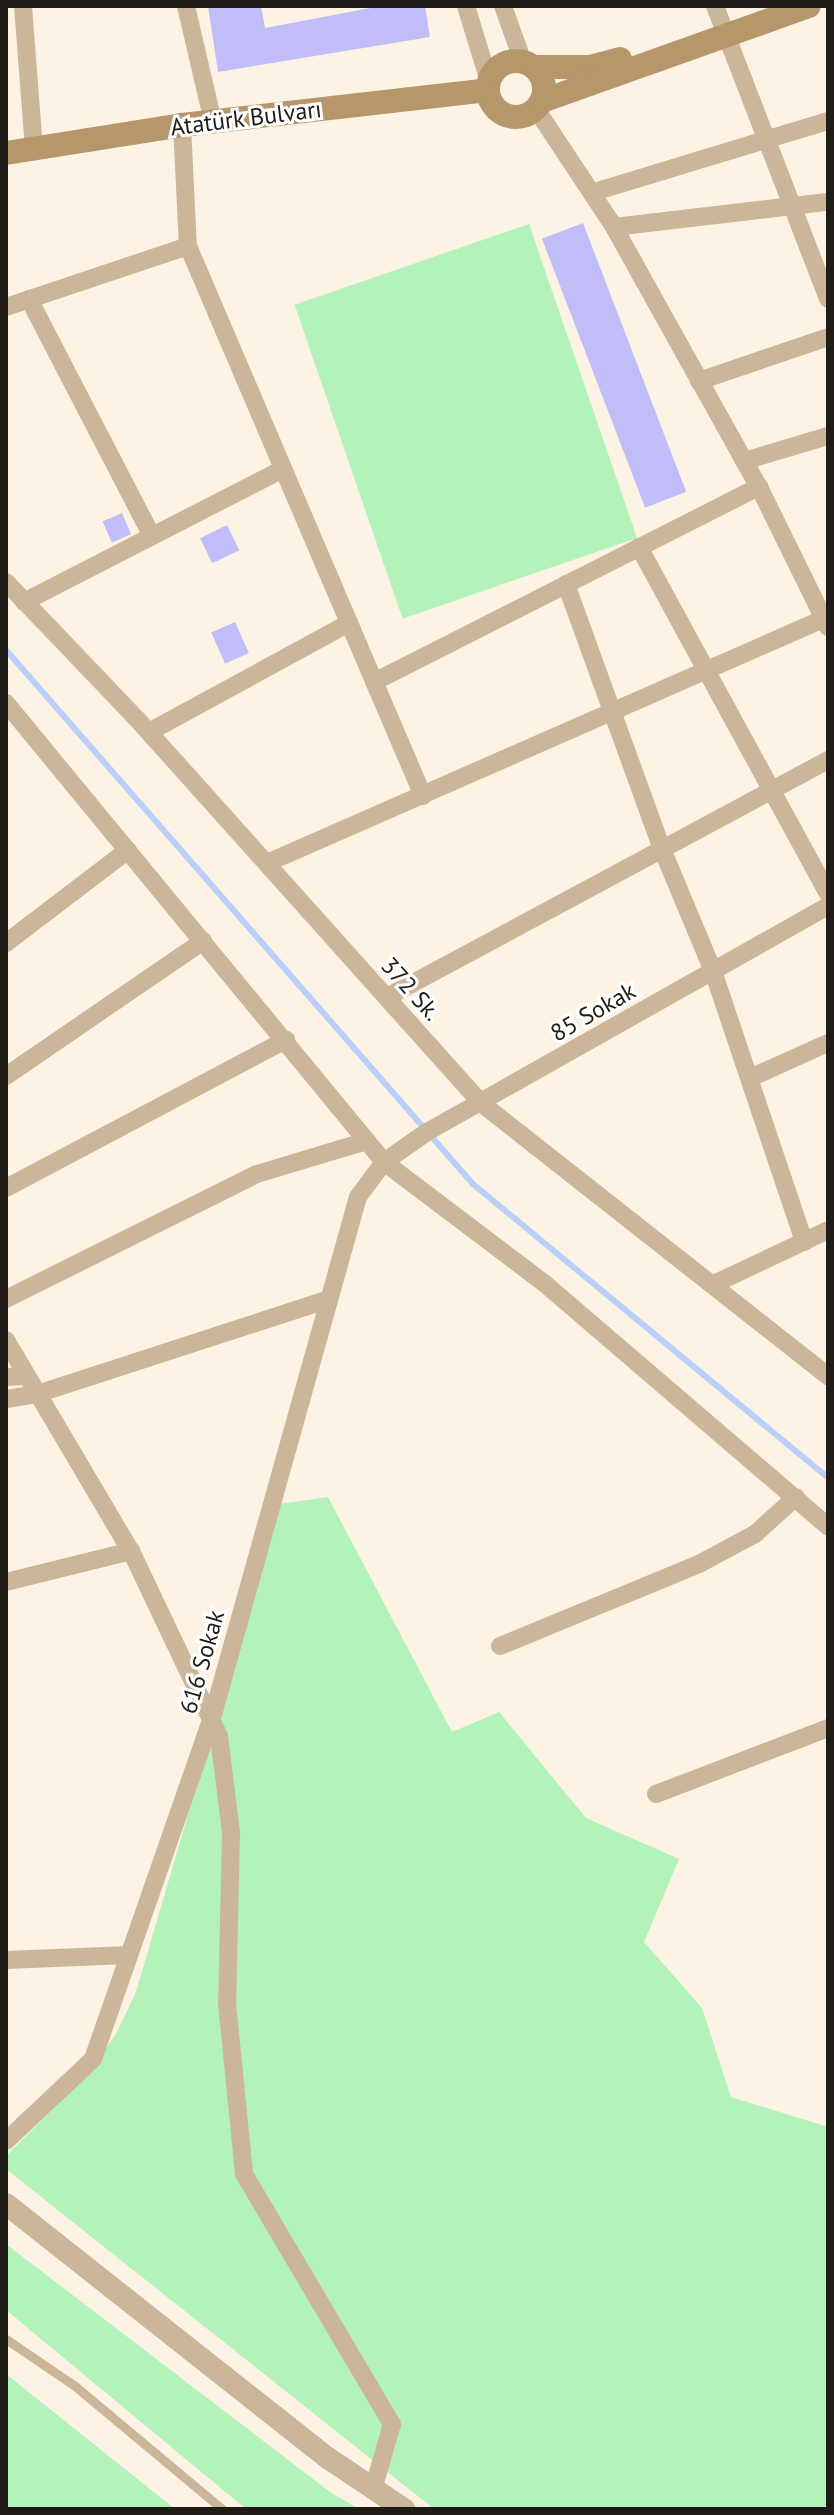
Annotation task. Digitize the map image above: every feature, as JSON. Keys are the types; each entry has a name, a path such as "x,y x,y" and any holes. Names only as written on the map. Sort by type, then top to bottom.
{"main road":[{"path":"790,6 723,34 508,116 495,108 488,86 504,64 590,67 723,34 809,6"},
{"path":"528,65 544,84 539,105"},
{"name":"Atatürk Bulvarı","path":"6,153 182,125 488,86"}],"street":[{"path":"23,6 34,148"},
{"path":"186,6 213,122"},
{"path":"466,6 488,86"},
{"path":"503,6 528,65"},
{"path":"715,6 723,34 828,299"},
{"path":"267,863 827,621 759,487 614,227 539,105"},
{"path":"594,192 828,121"},
{"path":"182,125 188,246 423,796"},
{"path":"614,227 828,202"},
{"path":"6,307 188,246"},
{"path":"29,299 152,536"},
{"path":"699,381 828,337"},
{"path":"744,461 828,436"},
{"path":"24,602 283,469"},
{"path":"374,682 759,487"},
{"path":"639,547 828,893"},
{"name":"372 Sk.","path":"6,582 149,732 481,1103 828,1376"},
{"path":"566,584 662,849 713,971 804,1242"},
{"path":"149,732 349,623"},
{"path":"6,703 384,1162 544,1283 828,1526"},
{"path":"387,997 828,760"},
{"path":"6,943 128,850"},
{"name":"85 Sokak","path":"384,1162 481,1103 828,906"},
{"path":"6,1076 203,941"},
{"path":"6,1188 286,1040"},
{"path":"750,1078 828,1043"},
{"path":"6,1299 257,1174 367,1141"},
{"name":"616 Sokak","path":"6,2141 93,2059 212,1718 358,1197 384,1162"},
{"path":"714,1284 828,1230"},
{"path":"6,1399 37,1394 329,1299"},
{"path":"6,1340 131,1551 219,1736 231,1833 227,2003 244,2174 392,2424 373,2490"},
{"path":"6,1377 26,1376"},
{"path":"500,1646 699,1564 755,1534 796,1497"},
{"path":"6,1582 131,1551"},
{"path":"656,1794 828,1728"},
{"path":"6,1960 129,1955"},
{"path":"6,2204 373,2490 404,2509"}],"lane":[{"path":"6,2339 75,2386 222,2509"}],"green space":[{"path":"529,224 637,538 403,619 295,305"},
{"path":"328,1497 452,1732 499,1712 586,1818 679,1859 644,1942 702,2008 731,2097 828,2127 828,2509 434,2509 6,2169 6,2156 85,2077 116,2034 136,1992 279,1504"},
{"path":"6,2244 330,2492 359,2509 246,2509 6,2310"},
{"path":"6,2374 175,2509 6,2509"}],"building":[{"path":"208,6 261,6 265,28 381,6 425,6 430,37 218,72"},
{"path":"583,223 686,492 645,508 542,239"},
{"path":"122,513 131,534 112,542 103,521"},
{"path":"227,525 239,550 212,563 200,538"},
{"path":"235,622 249,653 225,664 211,633"}],"waterway":[{"path":"6,650 473,1184 828,1478"}]}
